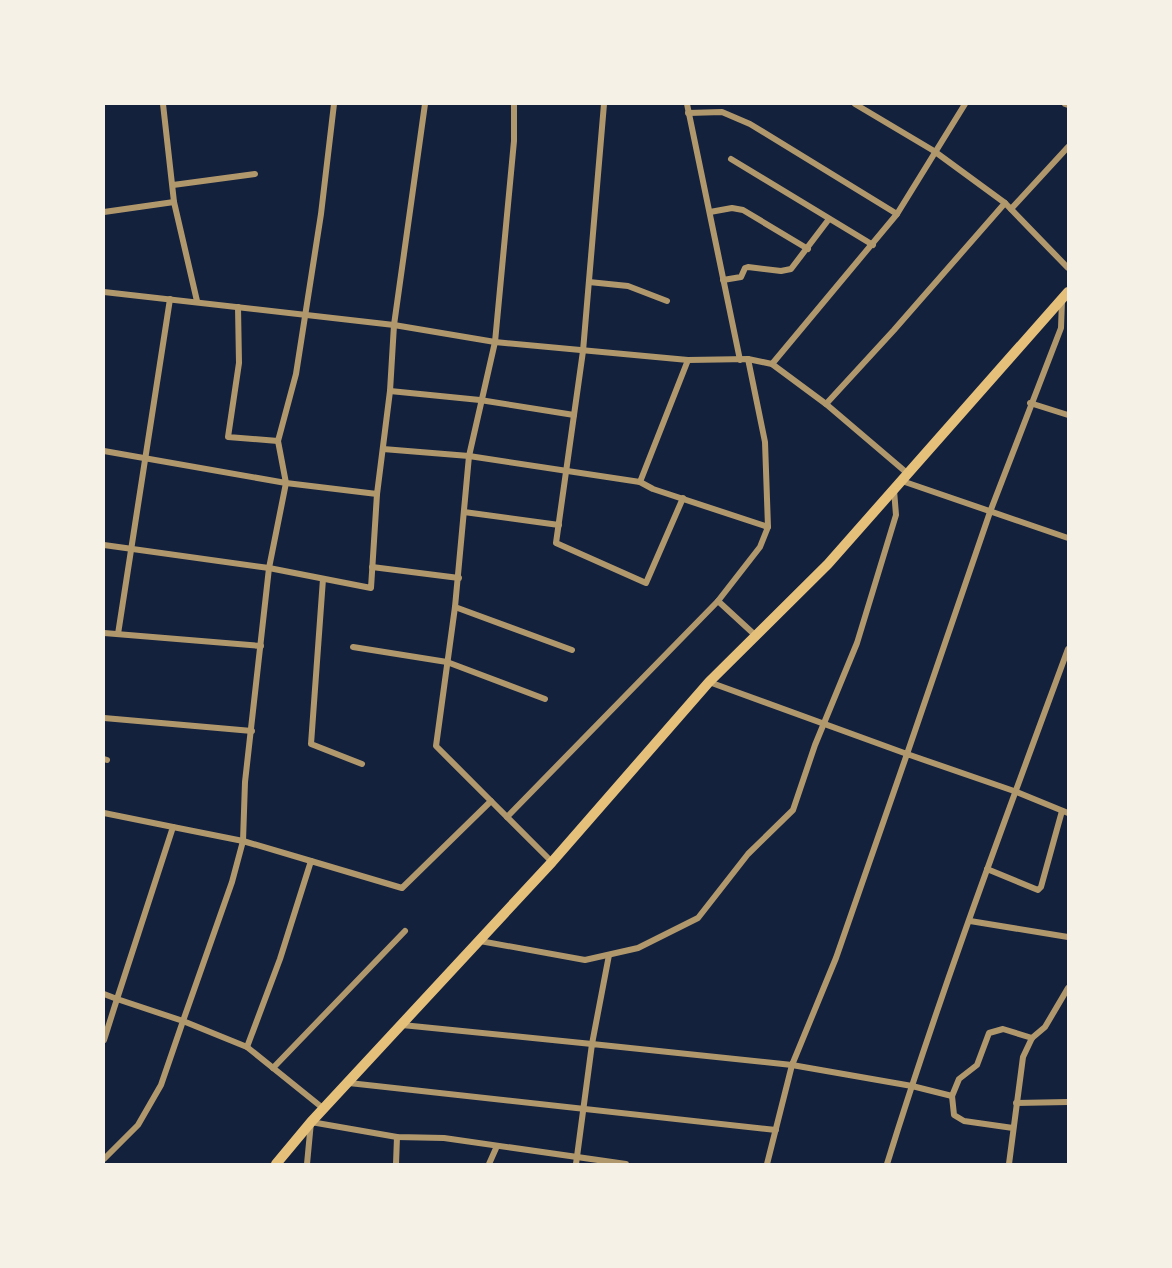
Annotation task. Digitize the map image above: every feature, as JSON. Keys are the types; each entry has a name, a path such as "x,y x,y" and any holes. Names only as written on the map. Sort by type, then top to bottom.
{"main road":[{"path":"276,1164 310,1122 324,1110 552,862 710,682 828,564 1065,296"}],"street":[{"path":"163,104 174,202 197,301"},
{"path":"104,1159 138,1125 161,1085 232,882 243,841 245,782 269,568 286,483 278,441 296,374 321,213 334,104"},
{"path":"104,545 269,568 371,588 377,494 390,391 394,325 425,104"},
{"path":"514,104 514,141 495,342 469,456 459,578 436,746 552,862"},
{"path":"604,104 583,351 556,543 645,584 649,581 683,498"},
{"path":"687,104 740,360"},
{"path":"855,104 934,151 1005,203 1068,268"},
{"path":"772,364 897,214 965,104"},
{"path":"688,112 722,112 750,124 897,214"},
{"path":"1011,209 1068,147"},
{"path":"731,159 873,245"},
{"path":"173,185 255,174"},
{"path":"104,212 174,202"},
{"path":"826,404 1005,203"},
{"path":"710,212 732,208 743,210 808,249"},
{"path":"723,280 741,277 745,268 748,267 786,272 808,249 830,219"},
{"path":"589,282 628,286 667,301"},
{"path":"104,292 394,325 495,342 688,360 748,359 772,364 826,404 900,480 1068,538"},
{"path":"766,1164 792,1065 836,957 990,512 1060,328 1065,296"},
{"path":"118,634 170,299"},
{"path":"238,307 239,363 228,437 278,441"},
{"path":"507,817 718,601 760,547 768,526 765,442 748,359"},
{"path":"640,482 688,360"},
{"path":"390,391 480,400 574,415"},
{"path":"1030,403 1068,415"},
{"path":"383,449 469,456 640,482 653,489 768,526"},
{"path":"104,451 286,483 377,494"},
{"path":"480,941 585,960 638,948 698,918 748,854 793,810 824,722 857,643 896,515 900,480"},
{"path":"464,512 559,525"},
{"path":"372,567 459,578"},
{"path":"323,579 311,744 362,764"},
{"path":"718,601 755,635"},
{"path":"455,607 572,650"},
{"path":"104,633 261,646"},
{"path":"353,647 447,662 545,699"},
{"path":"887,1164 947,978 970,921 1014,791 1066,663 1068,649"},
{"path":"710,682 1014,791 1065,812 1041,887 1038,890 987,869"},
{"path":"104,718 252,731"},
{"path":"104,815 243,841 402,888 491,801"},
{"path":"104,1040 173,827"},
{"path":"247,1047 280,959 311,861"},
{"path":"970,921 1068,937"},
{"path":"273,1068 405,931"},
{"path":"576,1164 592,1044 609,955"},
{"path":"1009,1164 1023,1058 1032,1038 1045,1027 1068,988"},
{"path":"104,994 247,1047 324,1110"},
{"path":"402,1025 792,1065 912,1086 952,1096"},
{"path":"1013,1128 964,1121 954,1115 952,1096 959,1079 977,1065 989,1033 1003,1029 1032,1038"},
{"path":"349,1083 776,1130"},
{"path":"1016,1103 1068,1102"},
{"path":"306,1164 310,1122 397,1137 444,1138 626,1164"},
{"path":"396,1164 397,1137"},
{"path":"489,1164 497,1146"}]}
